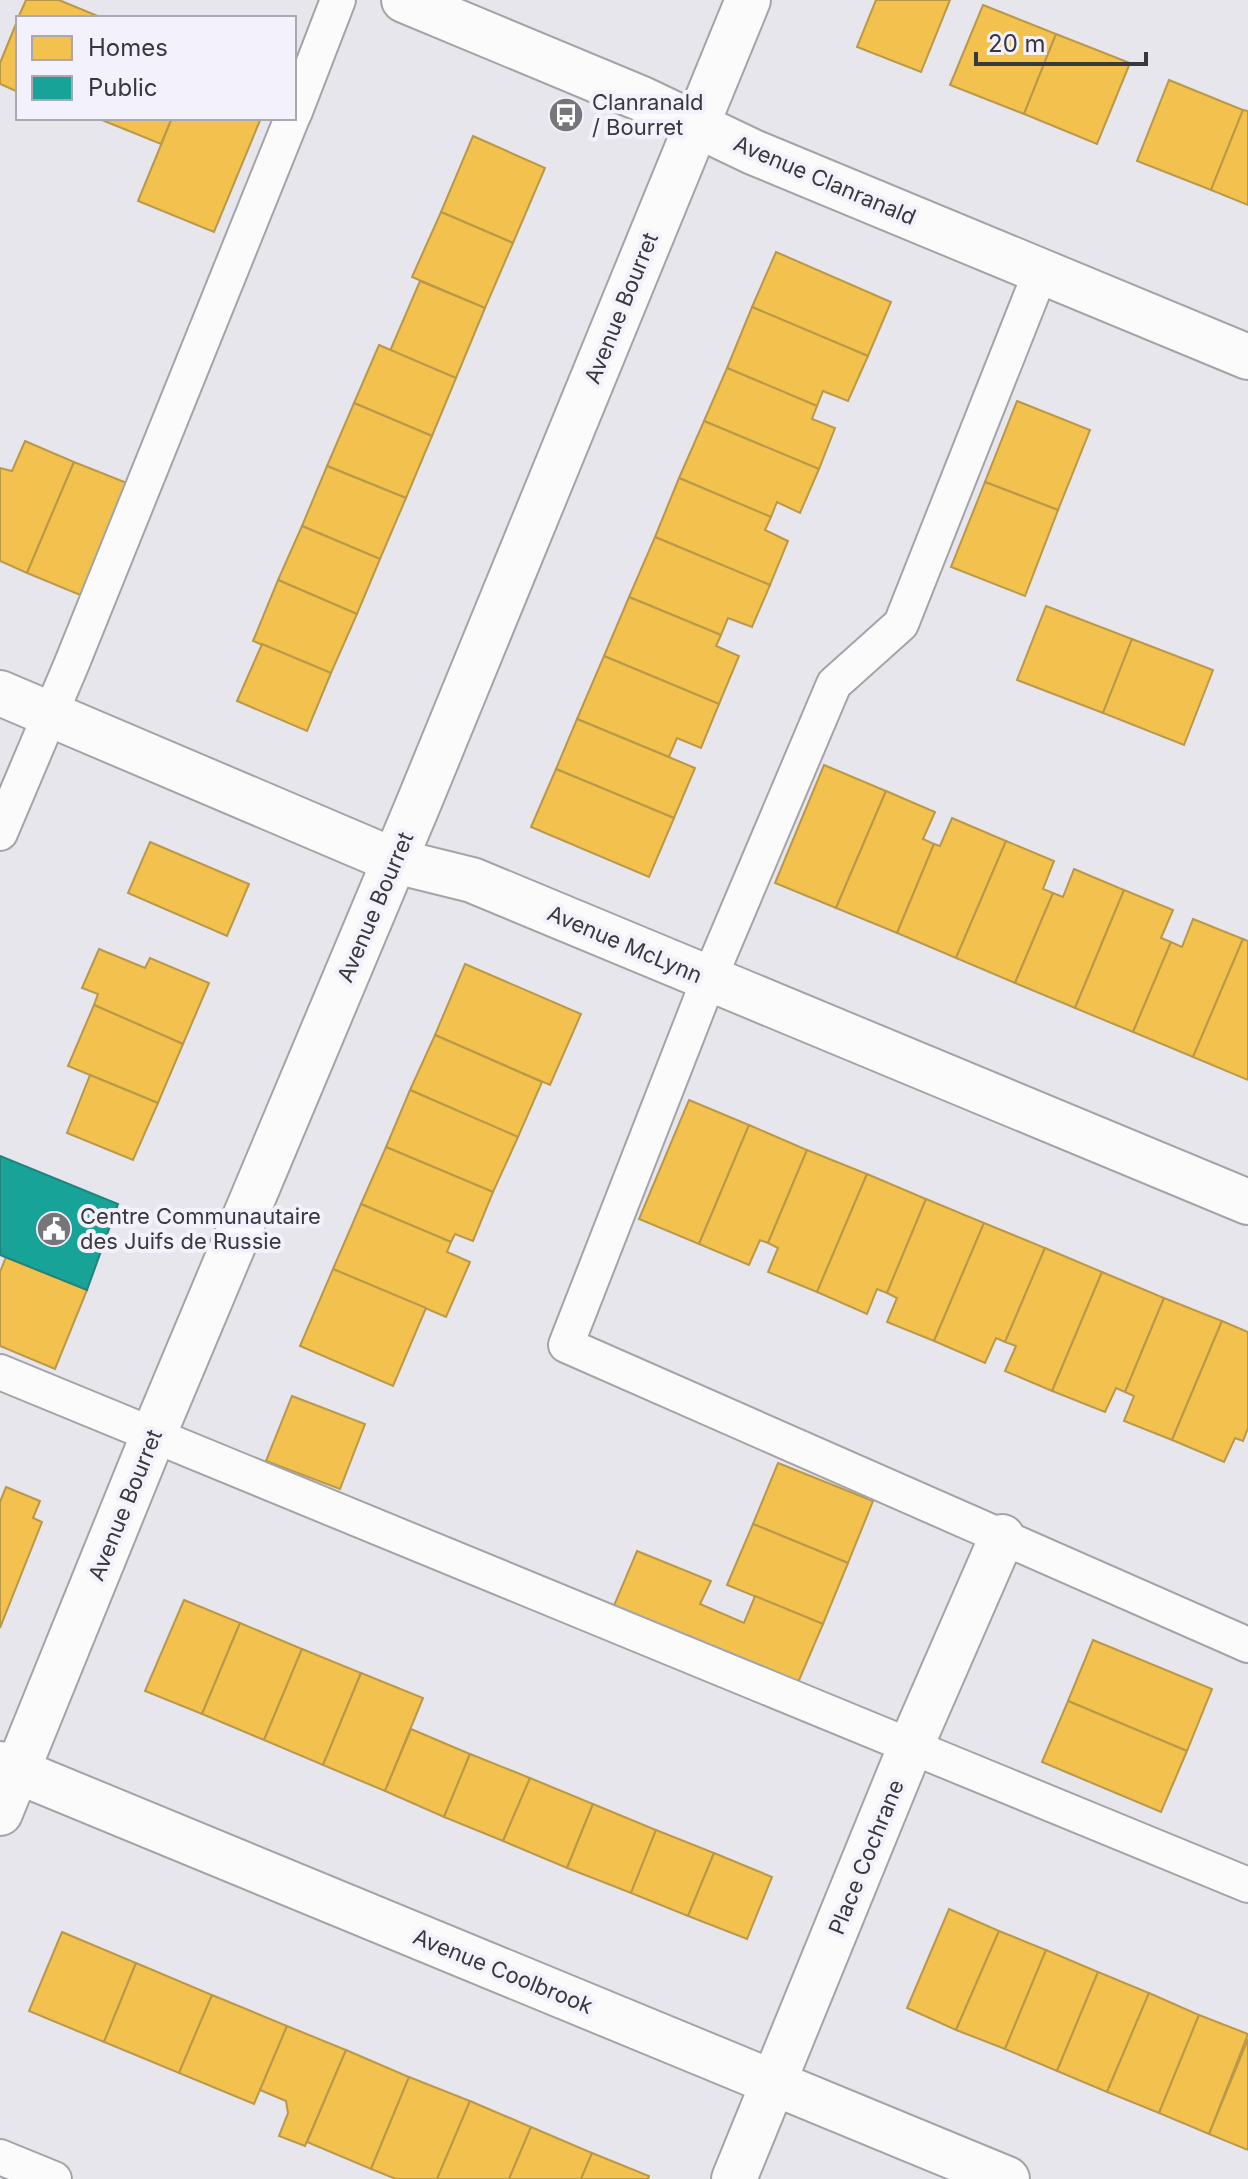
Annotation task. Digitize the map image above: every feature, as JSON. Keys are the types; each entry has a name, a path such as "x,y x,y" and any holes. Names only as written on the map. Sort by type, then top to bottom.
{"street":[{"name":"Avenue Clanranald","path":"404,0 698,124 753,152 1248,357"},
{"name":"Avenue Bourret","path":"0,1813 8,1767 153,1436 395,861 748,0"},
{"name":"Avenue McLynn","path":"0,693 395,861 472,880 1248,1202"},
{"name":"Place Cochrane","path":"734,2179 910,1748 1002,1537"},
{"name":"Avenue Coolbrook","path":"8,1767 1007,2179"}],"lane":[{"path":"296,108 338,0"},
{"path":"0,833 291,120"},
{"path":"1041,271 901,624 834,684 709,979 566,1345 1248,1645"},
{"path":"0,1372 1248,1885"},
{"path":"0,2157 54,2179"}],"building: Homes":[{"path":"26,0 59,0 98,16 19,16"},
{"path":"876,0 950,0 921,72 857,47"},
{"path":"983,5 1056,34 1024,114 950,85"},
{"path":"16,24 16,91 0,84 0,63"},
{"path":"1056,34 1130,63 1097,144 1024,114"},
{"path":"1169,80 1243,110 1211,190 1137,161"},
{"path":"1243,110 1248,111 1248,205 1211,190"},
{"path":"102,120 171,120 161,144"},
{"path":"171,120 260,120 214,232 138,201"},
{"path":"473,136 545,168 513,243 441,212"},
{"path":"441,212 513,243 485,308 412,277"},
{"path":"776,252 891,302 868,356 752,307"},
{"path":"420,281 485,308 456,378 390,351"},
{"path":"752,307 868,356 848,401 823,391 817,406 727,368"},
{"path":"379,345 456,378 432,436 354,403"},
{"path":"727,368 817,406 812,419 835,428 819,469 704,421"},
{"path":"1017,401 1090,430 1058,510 985,482"},
{"path":"354,403 432,436 406,498 327,466"},
{"path":"704,421 819,469 800,513 777,502 771,517 679,478"},
{"path":"25,441 74,462 27,573 0,561 0,468 12,471"},
{"path":"74,462 132,485 85,597 27,573"},
{"path":"327,466 406,498 380,559 302,526"},
{"path":"679,478 771,517 765,530 788,541 770,585 655,537"},
{"path":"985,482 1058,510 1025,596 951,567"},
{"path":"302,526 380,559 357,614 278,580"},
{"path":"655,537 770,585 752,627 728,618 721,635 629,597"},
{"path":"278,580 357,614 331,673 253,641"},
{"path":"629,597 721,635 716,646 739,656 719,704 604,656"},
{"path":"1046,606 1132,639 1103,713 1017,680"},
{"path":"1132,639 1213,670 1184,745 1103,713"},
{"path":"262,644 331,673 307,731 237,701"},
{"path":"604,656 719,704 701,748 677,738 669,757 577,719"},
{"path":"577,719 695,768 674,818 556,769"},
{"path":"824,765 886,791 836,908 775,883"},
{"path":"556,769 674,818 649,877 531,827"},
{"path":"886,791 935,812 923,839 934,844 897,933 836,908"},
{"path":"952,818 1006,841 956,958 897,933 934,844 940,846"},
{"path":"1006,841 1054,861 1043,889 1053,893 1015,983 956,958"},
{"path":"150,842 249,884 227,936 128,893"},
{"path":"1074,869 1124,890 1075,1008 1015,983 1053,893 1063,897"},
{"path":"1124,890 1173,910 1161,938 1171,942 1133,1032 1075,1008"},
{"path":"1193,919 1243,939 1193,1057 1133,1032 1171,942 1182,947"},
{"path":"1243,939 1248,941 1248,1080 1193,1057"},
{"path":"99,949 145,968 150,958 209,983 183,1044 94,1005 98,994 82,988"},
{"path":"465,964 581,1014 550,1085 435,1035"},
{"path":"94,1005 183,1044 158,1103 68,1066"},
{"path":"435,1035 542,1082 518,1137 410,1090"},
{"path":"90,1075 158,1103 133,1160 67,1133"},
{"path":"410,1090 518,1137 493,1192 386,1147"},
{"path":"689,1100 749,1125 699,1244 639,1219"},
{"path":"749,1125 807,1150 768,1243 760,1240 749,1265 699,1244"},
{"path":"386,1147 493,1192 473,1241 455,1234 451,1242 361,1204"},
{"path":"807,1150 867,1174 817,1292 768,1272 778,1248 768,1243"},
{"path":"867,1174 926,1199 887,1293 877,1289 867,1314 817,1292"},
{"path":"926,1199 984,1223 934,1341 887,1322 897,1298 887,1293"},
{"path":"361,1204 451,1242 447,1252 470,1262 446,1317 333,1269"},
{"path":"984,1223 1045,1248 1005,1342 996,1338 985,1363 934,1341"},
{"path":"1045,1248 1102,1272 1052,1391 1005,1371 1016,1346 1005,1342"},
{"path":"6,1257 87,1290 55,1369 0,1346 0,1272"},
{"path":"333,1269 426,1308 393,1386 300,1346"},
{"path":"1102,1272 1164,1298 1125,1392 1116,1388 1105,1412 1052,1391"},
{"path":"1164,1298 1222,1321 1172,1440 1124,1421 1134,1396 1125,1392"},
{"path":"1222,1321 1248,1332 1248,1428 1243,1441 1235,1438 1224,1462 1172,1440"},
{"path":"292,1396 365,1424 340,1489 266,1461"},
{"path":"778,1463 873,1501 848,1563 753,1524"},
{"path":"6,1487 40,1501 33,1518 42,1522 0,1628 0,1502"},
{"path":"753,1524 848,1563 823,1624 727,1585"},
{"path":"637,1551 711,1581 700,1604 744,1623 755,1596 823,1624 797,1685 613,1608"},
{"path":"184,1600 240,1623 202,1714 145,1691"},
{"path":"240,1623 302,1649 264,1740 202,1714"},
{"path":"1093,1640 1212,1689 1187,1751 1068,1701"},
{"path":"302,1649 361,1673 323,1765 264,1740"},
{"path":"361,1673 423,1698 385,1791 323,1765"},
{"path":"1068,1701 1187,1751 1161,1812 1042,1762"},
{"path":"411,1729 470,1754 444,1817 385,1791"},
{"path":"470,1754 530,1778 503,1841 444,1817"},
{"path":"530,1778 593,1804 567,1868 503,1841"},
{"path":"593,1804 656,1830 631,1893 567,1868"},
{"path":"656,1830 714,1853 688,1916 631,1893"},
{"path":"714,1853 772,1877 747,1939 688,1916"},
{"path":"949,1909 999,1931 956,2030 907,2008"},
{"path":"999,1931 1046,1950 1005,2049 956,2030"},
{"path":"62,1932 136,1963 104,2042 29,2011"},
{"path":"1046,1950 1098,1972 1057,2071 1005,2049"},
{"path":"136,1963 212,1995 179,2073 104,2042"},
{"path":"1098,1972 1149,1993 1107,2092 1057,2071"},
{"path":"1149,1993 1199,2015 1159,2113 1107,2092"},
{"path":"212,1995 287,2026 254,2104 179,2073"},
{"path":"1199,2015 1248,2034 1209,2134 1159,2113"},
{"path":"287,2026 346,2050 305,2146 279,2136 288,2113 286,2101 260,2090"},
{"path":"1248,2039 1248,2150 1209,2134"},
{"path":"346,2050 409,2077 371,2169 307,2142"},
{"path":"409,2077 470,2101 437,2179 396,2179 371,2169"},
{"path":"470,2101 531,2127 509,2179 437,2179"},
{"path":"531,2127 592,2153 581,2179 509,2179"},
{"path":"592,2153 649,2176 648,2179 581,2179"}],"building: Public":[{"name":"Centre Communautaire des Juifs de Russie","path":"0,1156 118,1204 87,1290 0,1255"}],"place":[{"name":"Clanranald / Bourret","path":"566,115"},
{"name":"Centre Communautaire des Juifs de Russie","path":"54,1229"}]}
